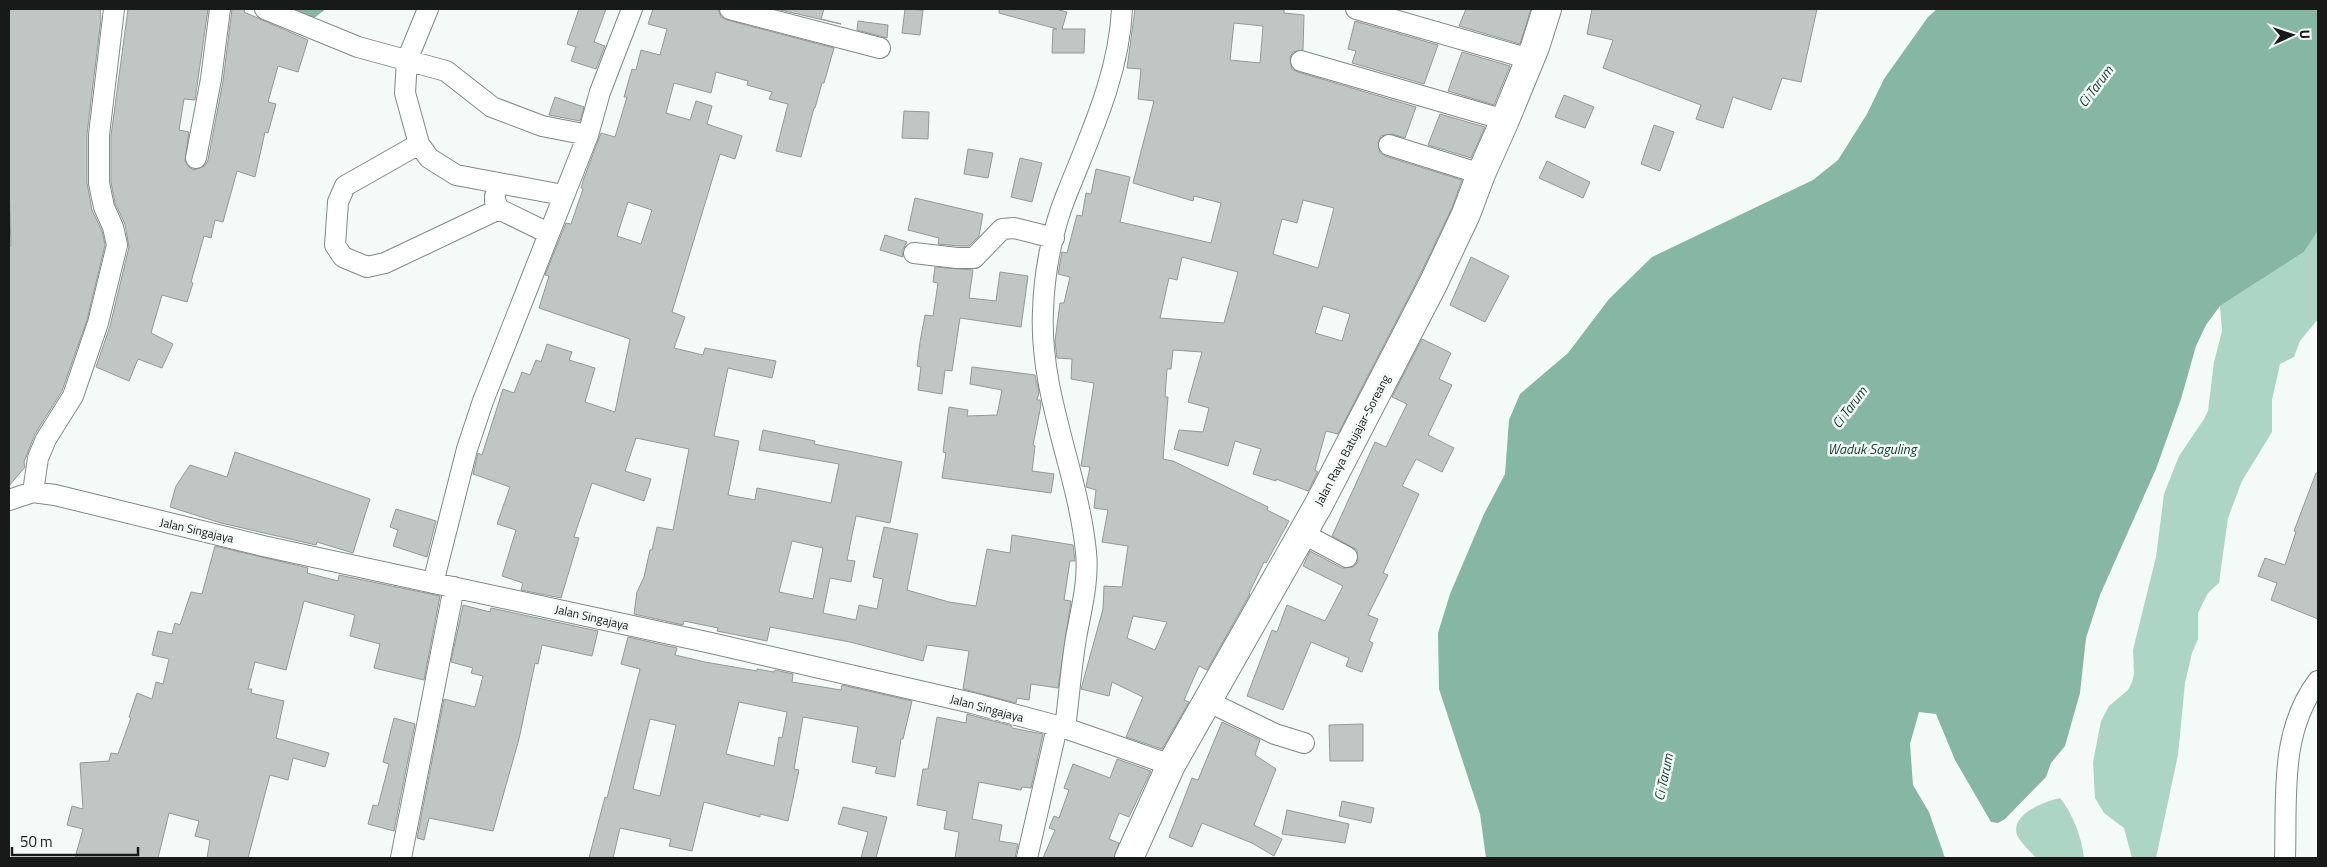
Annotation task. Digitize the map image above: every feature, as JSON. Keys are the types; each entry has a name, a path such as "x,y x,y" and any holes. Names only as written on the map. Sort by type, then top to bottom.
{"highway":[{"name":"Jalan Raya Batujajar-Soreang","path":"1133,856 1171,766 1247,635 1319,504 1433,284 1466,214 1505,120 1530,59 1547,9"}],"street":[{"path":"33,492 38,458 46,438 73,396 98,323 117,245 113,227 104,207 99,183 99,135 114,9"},
{"path":"196,158 211,79 220,9"},
{"path":"265,9 358,48 446,71 492,107 542,126 588,135"},
{"path":"428,9 407,60 405,93 419,144 429,158 456,175 562,195"},
{"path":"434,583 469,441 562,195 588,135 600,92 632,9"},
{"path":"730,9 880,48"},
{"path":"1356,9 1530,59"},
{"path":"1027,858 1061,728 1087,576 1086,554 1070,471 1051,396 1042,335 1047,265 1046,236 1076,176 1106,95 1114,64 1120,10"},
{"path":"1301,61 1505,120"},
{"path":"419,144 344,186 338,202 335,245 343,257 367,267 385,263 499,209"},
{"path":"1389,145 1481,174"},
{"path":"500,182 495,201 499,209 548,233"},
{"path":"914,253 974,258 1002,229 1014,228 1046,236"},
{"name":"Jalan Singajaya","path":"9,500 33,492 55,495 254,543 914,689 1061,728 1171,766"},
{"path":"1302,533 1347,557"},
{"path":"401,858 454,587"},
{"path":"2285,858 2286,773 2292,736 2301,710 2318,681"},
{"path":"1207,701 1275,734 1304,743"}],"shaded area":[{"path":"2318,231 2318,319 2300,341 2294,357 2280,364 2272,400 2272,432 2242,481 2228,518 2219,583 2208,593 2198,613 2198,639 2192,653 2185,683 2178,755 2156,858 2132,858 2124,828 2104,813 2095,798 2093,762 2101,721 2109,706 2128,690 2132,682 2134,674 2133,650 2156,557 2164,494 2179,456 2208,411 2214,362 2222,331 2220,306 2304,252"},
{"path":"2060,798 2076,826 2084,858 2036,858 2018,837 2016,829 2018,822 2030,810"}],"water":[{"path":"279,9 326,9 310,21"},
{"name":"Waduk Saguling","path":"1937,9 2318,9 2318,231 2304,252 2220,306 2206,325 2196,346 2181,399 2156,469 2100,595 2086,638 2080,693 2065,746 2051,763 2046,777 2005,819 1998,823 1991,822 1955,760 1936,714 1919,712 1910,744 1913,785 1929,812 1945,858 1486,858 1480,814 1439,689 1438,633 1450,594 1484,514 1505,474 1509,420 1520,394 1568,353 1609,299 1652,257 1813,180 1838,160 1867,114 1884,79 1928,17"}],"building":[{"path":"9,9 100,9 101,19 87,134 87,183 92,210 102,231 105,245 87,320 62,391 35,434 24,462 25,467 9,486 9,245 11,246 9,190"},
{"path":"128,9 208,9 195,100 184,99 179,130 189,132 185,161 194,170 205,166 208,160 223,81 232,9 245,9 244,12 308,40 298,72 278,66 268,102 276,104 268,133 265,132 255,177 237,171 223,222 215,220 211,238 204,236 187,302 162,295 151,333 173,344 162,368 138,359 129,381 96,367 110,326 129,247 125,224 115,203 111,182 111,136"},
{"path":"579,9 606,9 594,42 605,46 596,69 571,61 576,47 567,44"},
{"path":"653,9 718,9 721,17 727,20 834,48 824,83 822,83 814,108 801,157 776,151 788,104 769,99 772,92 747,85 748,81 716,72 711,93 674,83 666,113 690,120 696,101 712,106 707,124 742,136 735,159 720,154 672,312 685,317 674,348 703,355 705,348 776,361 772,378 728,368 714,436 739,441 728,495 755,500 757,488 831,503 839,464 759,450 763,430 815,441 814,444 902,462 890,523 856,516 847,560 855,561 851,582 830,578 823,613 856,620 859,605 877,609 883,579 873,577 884,527 918,534 907,590 949,602 976,606 987,549 1010,553 1012,535 1073,545 1075,561 1070,561 1064,600 1071,601 1058,688 1031,684 1029,700 1017,698 1016,703 963,689 969,651 927,645 923,661 850,642 770,627 767,641 717,631 718,628 684,621 683,625 634,614 637,592 644,577 657,527 673,530 689,449 636,438 625,471 651,479 644,501 592,483 574,537 579,538 561,598 521,590 523,583 502,576 516,530 497,524 510,487 473,474 478,453 482,455 503,389 514,393 522,372 530,375 536,360 541,362 547,344 572,352 569,360 595,368 585,402 615,412 630,339 539,308 549,276 545,275 566,223 571,224 583,189 581,188 584,178 601,133 615,137 627,97 624,97 632,69 636,70 641,50 660,55 667,29 648,24","holes":["628,202 652,210 641,244 617,236","792,541 823,548 813,599 779,592"]},
{"path":"776,9 824,9 821,19 841,24"},
{"path":"905,9 923,10 920,35 902,33"},
{"path":"999,9 1056,9 1067,12 1062,29 1085,29 1084,53 1052,53 1053,29 1057,29 999,13"},
{"path":"1135,9 1284,9 1284,13 1304,15 1303,50 1293,52 1290,57 1292,69 1416,107 1405,138 1392,134 1381,136 1378,142 1380,153 1462,180 1452,208 1419,277 1338,434 1326,431 1315,470 1318,472 1308,491 1276,479 1276,481 1253,474 1261,449 1235,441 1228,466 1174,449 1179,430 1203,432 1209,408 1188,402 1202,352 1173,350 1171,369 1167,369 1165,397 1168,397 1163,459 1173,461 1268,507 1267,510 1289,521 1266,563 1264,562 1250,594 1207,670 1199,666 1184,700 1189,702 1162,749 1126,737 1143,697 1112,682 1109,696 1081,689 1103,609 1104,586 1122,587 1128,546 1102,542 1108,510 1094,508 1096,490 1086,487 1090,467 1081,466 1094,383 1071,379 1072,359 1057,358 1055,341 1060,303 1064,303 1070,277 1058,274 1062,252 1067,253 1077,215 1082,216 1086,193 1091,194 1096,169 1130,177 1120,222 1211,243 1221,203 1194,196 1193,201 1133,183 1154,101 1138,99 1141,69 1127,68","holes":["1234,23 1263,26 1260,63 1230,60","1303,200 1334,208 1318,268 1273,254 1282,219 1297,223","1182,257 1238,272 1224,323 1160,318 1169,278 1177,280","1323,306 1350,314 1342,341 1315,333","1133,616 1167,622 1155,650 1127,638"]},
{"path":"1466,9 1531,9 1520,44 1459,26"},
{"path":"1592,9 1817,9 1801,82 1782,78 1771,110 1733,97 1723,128 1696,119 1701,105 1603,68 1613,40 1587,34"},
{"path":"858,21 888,25 887,38 857,30"},
{"path":"1355,21 1438,45 1424,84 1352,63 1356,51 1348,49"},
{"path":"1462,52 1510,66 1494,105 1448,91"},
{"path":"1564,95 1594,107 1585,128 1555,117"},
{"path":"555,97 584,107 580,121 549,115"},
{"path":"904,111 929,112 928,139 902,138"},
{"path":"1440,114 1485,127 1471,158 1428,145"},
{"path":"1654,125 1674,132 1660,171 1641,164"},
{"path":"968,149 993,153 988,178 964,174"},
{"path":"1020,158 1042,163 1032,202 1011,197"},
{"path":"1547,161 1590,182 1583,198 1539,178"},
{"path":"915,198 983,214 979,236 969,246 958,246 938,244 939,238 908,230"},
{"path":"885,235 907,242 902,251 903,257 880,250"},
{"path":"1471,257 1509,276 1485,322 1450,305"},
{"path":"935,267 973,270 969,298 996,301 1000,272 1028,276 1021,327 960,318 952,371 945,370 942,394 918,390 921,367 917,366 925,315 933,316 938,283 933,282"},
{"path":"1422,339 1451,353 1439,379 1452,385 1428,435 1454,448 1442,472 1416,459 1402,486 1419,494 1383,573 1388,575 1368,615 1378,619 1369,641 1373,643 1362,672 1346,666 1349,658 1311,642 1283,710 1247,696 1272,630 1277,632 1287,605 1325,621 1343,586 1303,566 1310,551 1342,568 1353,567 1358,562 1357,550 1332,536 1375,442 1386,447 1407,404 1392,397"},
{"path":"972,367 1035,375 1039,392 1037,400 1040,400 1041,405 1033,445 1035,446 1032,471 1054,474 1051,493 942,478 946,453 943,452 949,407 968,410 967,416 997,415 1002,390 970,384"},
{"path":"235,452 370,499 353,553 317,542 316,545 221,523 170,507 176,486 190,465 227,477"},
{"path":"2316,473 2318,473 2318,619 2271,600 2277,583 2258,576 2265,558 2285,565 2296,532 2294,531"},
{"path":"396,509 436,521 427,557 393,546 398,530 390,527"},
{"path":"215,546 308,568 307,573 338,581 339,575 440,596 424,680 374,668 380,644 350,636 355,615 304,601 286,670 255,662 248,689 252,689 251,693 284,701 276,738 329,753 325,767 293,758 288,780 270,775 248,858 207,858 210,840 195,836 199,821 169,813 158,858 75,858 83,829 67,825 72,806 83,809 80,763 109,761 111,753 118,754 131,718 129,717 137,693 152,699 156,682 163,684 169,659 152,655 158,631 172,634 175,623 180,625 191,592 202,594"},
{"path":"463,605 490,612 491,608 598,631 592,656 542,645 538,664 535,663 519,739 493,831 429,818 424,840 417,838 444,699 475,707 483,676 471,673 473,668 451,662"},
{"path":"628,637 677,648 675,655 705,662 757,671 757,669 774,672 775,670 793,674 792,682 841,690 842,685 912,701 903,739 901,739 895,777 875,773 877,767 852,762 858,727 803,717 794,769 799,770 788,821 760,814 760,817 704,802 692,851 669,846 671,839 620,828 613,858 589,858 605,797 607,798 640,669 621,664","holes":["739,702 787,712 782,738 779,737 774,766 726,754","650,719 676,725 660,796 633,789"]},
{"path":"967,714 1012,726 1012,728 1043,734 1031,788 1022,787 1021,790 979,782 972,819 1002,825 999,841 1018,844 1015,858 955,858 959,832 944,829 947,811 917,805 923,769 928,769 937,717 966,723"},
{"path":"394,718 415,724 394,831 368,824 373,805 378,806 389,764 383,762"},
{"path":"1222,722 1260,740 1255,755 1276,769 1254,825 1282,839 1274,856 1252,843 1202,823 1192,847 1169,837 1192,778 1198,780"},
{"path":"1363,724 1363,761 1330,761 1329,725"},
{"path":"1117,759 1151,771 1129,817 1119,813 1109,839 1119,843 1114,858 1043,858 1055,830 1049,828 1054,816 1059,818 1069,790 1064,788 1073,764 1110,778"},
{"path":"1342,801 1374,808 1371,823 1339,816"},
{"path":"843,807 887,817 876,858 861,858 868,832 838,824"},
{"path":"1287,810 1349,824 1345,843 1282,834"}],"water label":[{"name":"Ci Tarum","path":"2095,86"},
{"name":"Ci Tarum","path":"1849,407"},
{"name":"Ci Tarum","path":"1663,777"}]}
